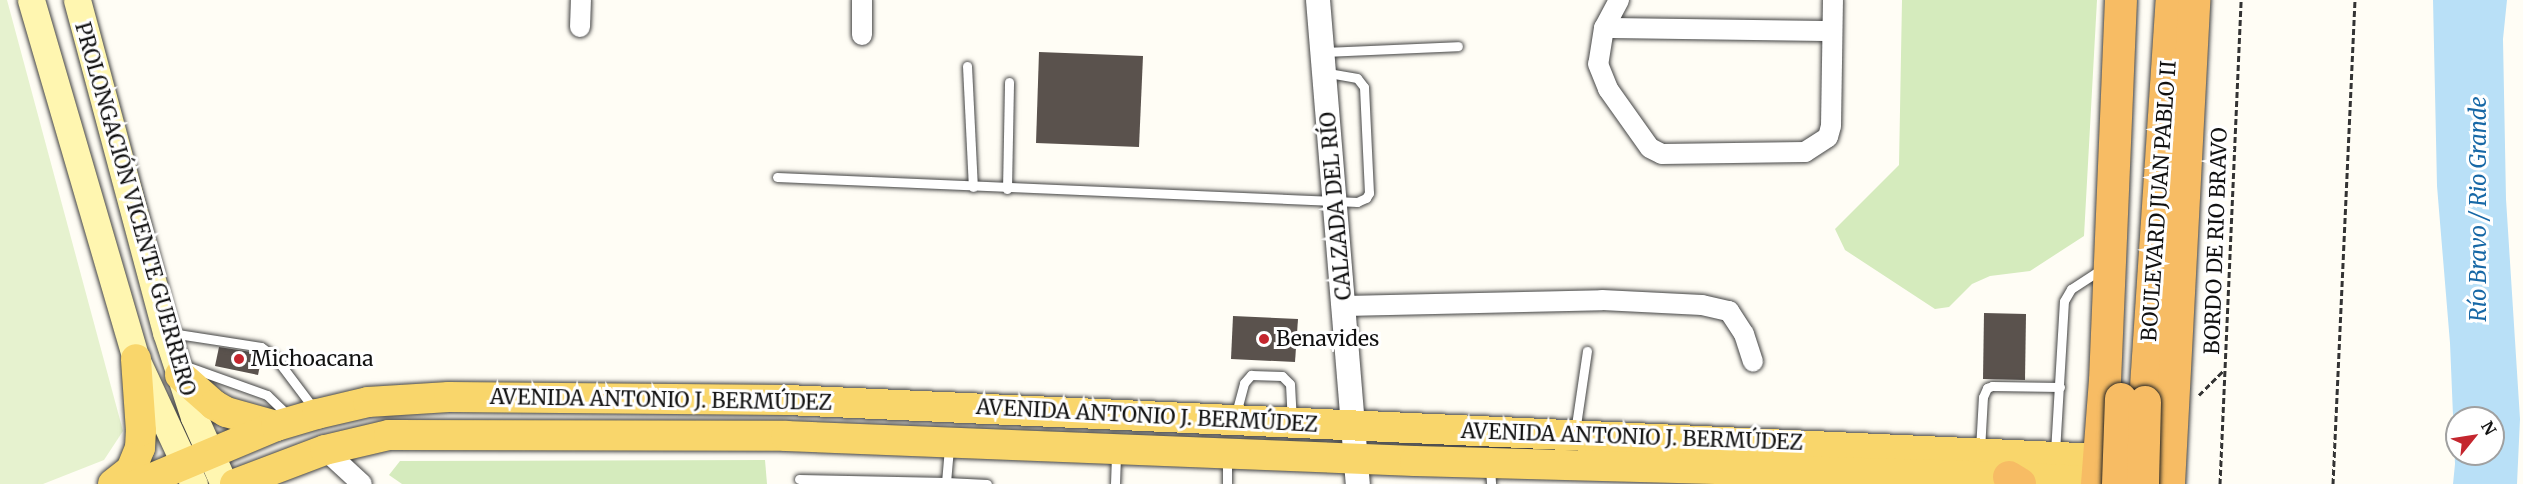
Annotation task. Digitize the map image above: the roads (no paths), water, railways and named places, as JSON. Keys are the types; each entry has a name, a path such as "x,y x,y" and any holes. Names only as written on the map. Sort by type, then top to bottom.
{"highway":[{"path":"2121,0 2109,265 2136,398 2143,484"},
{"name":"BOULEVARD JUAN PABLO II","path":"2136,398 2140,0"},
{"name":"BOULEVARD JUAN PABLO II","path":"2136,398 2172,0"},
{"path":"2103,477 2136,398 2194,0"},
{"path":"2136,398 2165,477"}],"main road":[{"name":"PROLONGACIÓN VICENTE GUERRERO","path":"31,0 136,359 197,468 224,484"},
{"name":"PROLONGACIÓN VICENTE GUERRERO","path":"77,0 166,332 178,369 197,468"},
{"path":"113,484 131,470 140,448 136,359"},
{"path":"178,369 214,405 226,412 296,420"},
{"name":"AVENIDA ANTONIO J. BERMÚDEZ","path":"138,484 197,468 296,420 368,402 449,397 787,400 1980,451 2055,455 2103,477"},
{"name":"AVENIDA ANTONIO J. BERMÚDEZ","path":"235,484 283,473 325,450 388,435 786,435 1227,453 1358,471 1490,473 1552,469 2014,480 2165,477"}],"street":[{"path":"580,27 581,0"},
{"path":"861,35 862,0"},
{"name":"CALZADA DEL RÍO","path":"1318,0 1358,471"},
{"path":"1619,0 1604,28 1598,64 1602,75 1647,143 1653,151 1662,154 1805,152 1828,137 1832,126 1833,0"},
{"path":"1604,28 1832,31"},
{"path":"1345,306 1602,300 1702,305 1729,311 1744,334 1754,362"},
{"path":"325,450 362,484"}],"lane":[{"path":"1324,62 1458,46"},
{"path":"777,177 1007,189 1336,202 1362,201 1369,193 1364,87 1357,78 1324,62"},
{"path":"968,66 973,187"},
{"path":"1007,189 1009,82"},
{"path":"2055,455 2066,294 2109,265"},
{"path":"166,332 261,347 275,357 296,420"},
{"path":"1575,435 1587,351"},
{"path":"1234,419 1244,383 1251,375 1282,376 1290,384 1292,422"},
{"path":"1980,451 1983,397 1987,388 1992,386 2060,387"},
{"path":"946,482 950,442"},
{"path":"1115,484 1116,449"},
{"path":"1227,453 1227,484"},
{"path":"799,480 987,484"}],"water":[{"name":"Río Bravo / Rio Grande","path":"2433,0 2507,0 2503,39 2506,199 2520,419 2517,484 2453,484 2455,466 2505,466 2505,406 2453,406 2450,343 2437,186"}],"place":[{"name":"Benavides","path":"1264,339"},
{"name":"Michoacana","path":"239,359"}]}
